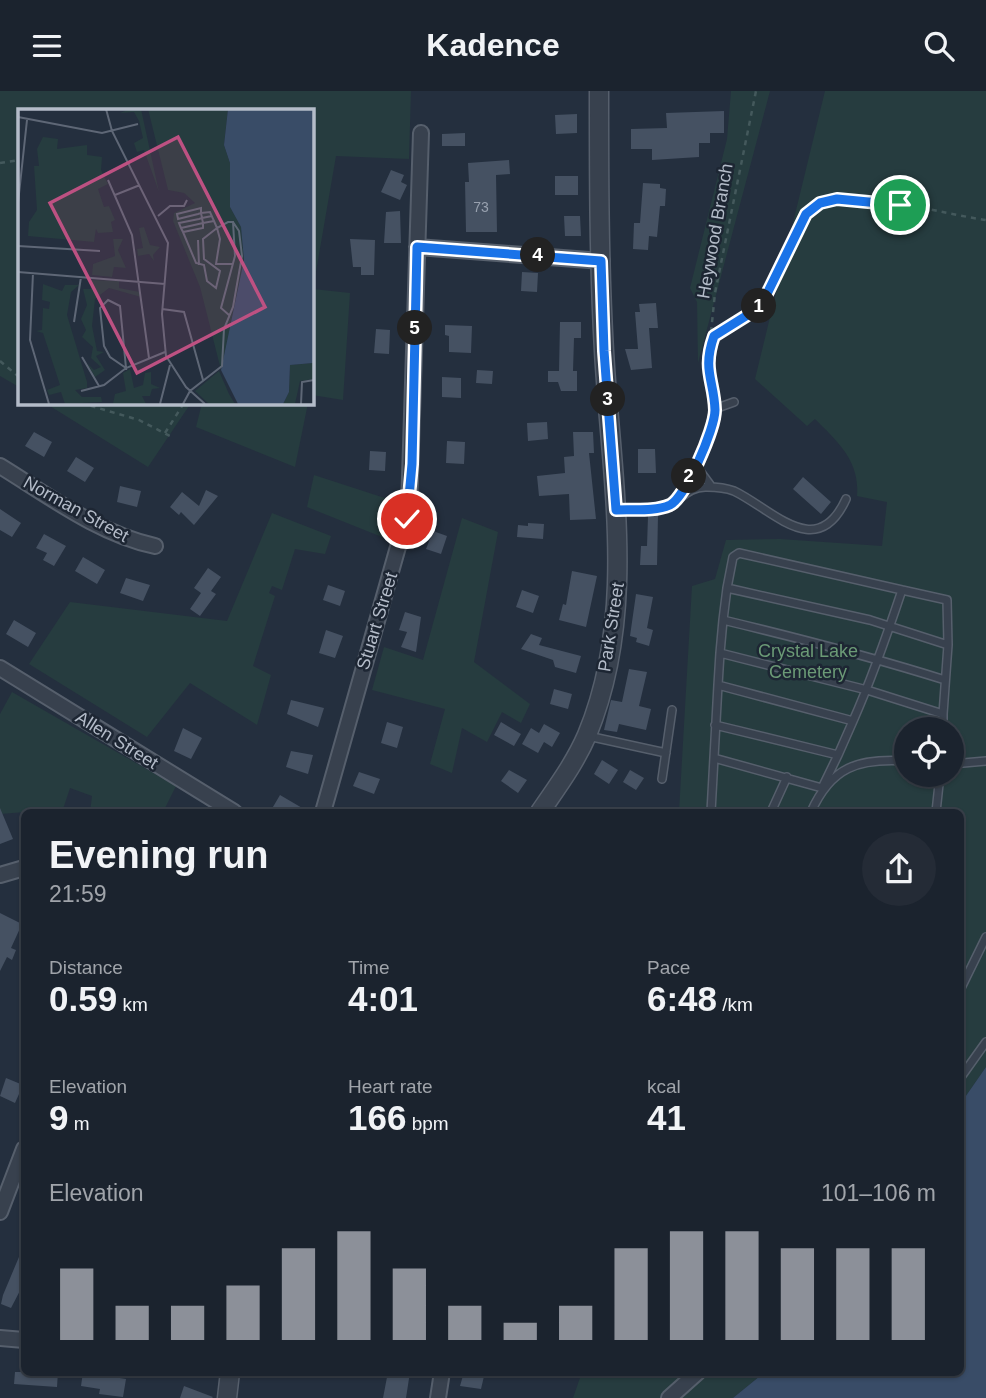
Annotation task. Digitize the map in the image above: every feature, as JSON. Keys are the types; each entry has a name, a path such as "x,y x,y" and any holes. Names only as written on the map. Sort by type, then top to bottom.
{"street":[{"name":"Park Street","path":"542,809 586,736 598,703 617,605 616,510 604,351 599,91"},
{"name":"Stuart Street","path":"324,809 409,508 421,133"},
{"path":"417,247 601,261"},
{"name":"Norman Street","path":"0,466 110,532 131,541 155,546"},
{"name":"Allen Street","path":"0,668 229,809"},
{"path":"0,875 21,869"},
{"path":"0,1212 21,1157"},
{"path":"0,1338 21,1341"},
{"path":"227,1398 230,1376"},
{"path":"438,1398 441,1376"},
{"path":"669,1398 694,1376"}],"lane":[{"path":"682,494 687,479 697,467 715,412 734,402"},
{"path":"697,467 706,482 713,487"},
{"path":"616,510 660,509 673,504 682,494 695,487 713,487 731,490 779,520 807,530 820,528 832,520 846,499"},
{"path":"711,809 720,653 733,557 739,553 947,600 948,645 943,714 867,690 720,653"},
{"path":"727,588 890,626 948,645"},
{"path":"812,809 867,690 902,590"},
{"path":"723,620 945,680"},
{"path":"718,685 853,721"},
{"path":"662,779 673,710"},
{"path":"715,725 838,755"},
{"path":"586,736 666,753"},
{"path":"714,758 821,788"},
{"path":"964,763 986,761"},
{"path":"821,788 836,774 855,765 894,762"},
{"path":"772,809 787,777"},
{"path":"936,809 939,787"},
{"path":"964,982 986,937"},
{"path":"964,1073 986,1042"}],"path":[{"name":"Heywood Branch","path":"715,412 708,376 715,293 756,91"},
{"path":"0,163 18,160"},
{"path":"710,348 714,336 754,311 764,300 806,214 820,203 837,199 870,200 986,220"},
{"path":"0,361 18,376"},
{"path":"84,404 139,420 170,436"},
{"path":"165,433 183,404"}],"green space":[{"path":"0,91 411,91 409,159 336,156 313,289 313,109 18,109 18,386 0,376"},
{"path":"731,91 770,91 698,363 697,302 690,288 727,139"},
{"name":"Crystal Lake Cemetery","path":"825,91 986,91 986,1067 964,1099 964,809 679,809 692,586 715,579 726,540 780,539 882,546 887,502 857,496 855,472 851,462 839,444 815,419 807,426 755,379"},
{"path":"313,289 350,293 343,400 313,395"},
{"path":"47,404 190,404 148,467"},
{"path":"202,404 308,404 295,467 196,427"},
{"path":"314,475 397,502 392,541 307,507"},
{"path":"272,513 331,536 325,554 295,549 282,590 272,586 269,593 275,596 253,666 271,675 257,725 190,683 147,737 29,664 70,602 227,621"},
{"path":"462,518 498,532 474,662 530,704 521,723 502,712 487,742 462,728 452,773 430,764 445,709 372,690 384,647 423,660"},
{"path":"12,692 176,786 164,809 90,809 92,796 70,788 63,809 21,809 21,812 0,814 0,714"},
{"path":"581,1376 760,1376 733,1398 573,1398"}],"water":[{"path":"986,1067 986,1398 733,1398 760,1376 964,1376 964,1099"}],"building":[{"path":"724,111 724,133 710,133 710,143 699,143 699,157 652,160 652,149 631,149 631,129 667,128 666,113"},
{"path":"577,114 577,133 556,134 555,115"},
{"path":"465,133 465,146 442,146 442,134"},
{"path":"509,160 510,174 496,175 497,232 466,232 465,182 469,182 468,163"},
{"path":"391,170 404,175 401,182 407,185 400,200 381,192"},
{"path":"555,176 578,176 578,195 555,195"},
{"path":"643,183 660,184 660,188 666,189 665,206 660,206 657,237 649,236 648,250 633,249 634,223 640,223"},
{"path":"400,211 401,243 384,243 386,212"},
{"path":"564,216 580,216 581,236 565,236"},
{"path":"350,239 375,240 374,275 361,275 361,267 353,267"},
{"path":"522,272 538,273 537,292 521,291"},
{"path":"656,303 658,328 649,328 652,368 631,370 625,349 638,349 635,312 640,312 639,304"},
{"path":"560,322 581,322 581,338 574,338 573,371 577,371 577,391 561,391 558,382 548,382 548,371 559,371"},
{"path":"445,325 472,326 471,353 449,352 449,336 445,335"},
{"path":"376,329 390,330 389,354 374,353"},
{"path":"477,370 493,371 492,384 476,383"},
{"path":"442,377 461,378 461,398 442,397"},
{"path":"547,422 548,439 528,441 527,423"},
{"path":"34,432 52,442 44,457 25,446"},
{"path":"573,432 593,432 594,453 589,453 596,519 570,520 569,494 539,496 537,476 565,473 564,457 574,456"},
{"path":"447,441 465,442 464,464 446,463"},
{"path":"638,449 655,449 656,473 638,473"},
{"path":"370,451 386,452 385,471 369,470"},
{"path":"76,457 94,468 85,482 67,471"},
{"path":"803,477 831,502 821,514 793,489"},
{"path":"120,486 141,491 137,507 117,502"},
{"path":"206,490 218,496 194,525 181,512 179,515 170,507 182,492 199,506"},
{"path":"0,509 21,523 12,537 0,530"},
{"path":"658,515 657,565 640,565 641,546 647,546 648,516"},
{"path":"528,523 544,524 543,539 517,537 518,525 528,526"},
{"path":"433,531 447,536 441,554 426,549"},
{"path":"44,534 66,546 54,566 43,560 47,553 36,548"},
{"path":"83,557 105,570 97,584 75,571"},
{"path":"208,568 221,577 211,591 216,594 200,616 190,609 201,593 194,588"},
{"path":"572,571 597,576 586,627 559,620 563,604 566,605"},
{"path":"126,578 150,585 143,601 120,593"},
{"path":"328,585 345,591 340,606 323,600"},
{"path":"522,590 539,596 533,613 516,607"},
{"path":"636,594 653,597 647,628 653,630 649,646 636,642 637,638 630,636"},
{"path":"405,612 421,617 416,652 401,647 407,632 399,630"},
{"path":"14,620 36,633 28,647 6,634"},
{"path":"326,630 343,636 335,658 319,653"},
{"path":"531,634 542,638 539,645 581,656 576,673 555,667 553,660 521,649"},
{"path":"629,669 647,672 639,706 651,709 646,730 619,724 617,732 604,730 611,700 622,702"},
{"path":"554,689 572,694 568,709 550,704"},
{"path":"291,700 324,708 318,727 287,714"},
{"path":"387,722 403,727 397,748 381,743"},
{"path":"501,722 521,734 514,746 494,735"},
{"path":"544,724 560,733 552,747 544,742 538,753 522,744 531,728 539,733"},
{"path":"183,728 202,738 191,759 174,751"},
{"path":"291,751 313,755 308,774 286,767"},
{"path":"602,760 618,770 609,784 594,774"},
{"path":"509,770 527,780 518,793 501,781"},
{"path":"630,770 644,778 636,790 623,782"},
{"path":"359,772 380,779 374,794 353,786"},
{"path":"280,795 304,809 272,809"},
{"path":"0,808 13,839 0,844"},
{"path":"0,913 21,924 21,926 11,948 16,950 12,960 7,957 0,971"},
{"path":"6,1078 21,1084 15,1103 0,1096"},
{"path":"21,1252 21,1289 11,1308 1,1304"},
{"path":"15,1372 21,1372 21,1376 58,1376 57,1387 14,1384"},
{"path":"82,1376 126,1379 123,1397 99,1394 100,1389 81,1386"},
{"path":"387,1376 409,1376 406,1398 383,1398"},
{"path":"463,1376 484,1376 481,1389 460,1386"},
{"path":"184,1386 213,1397 180,1398"}],"route":[{"path":"407,519 412,464 417,247 601,261 604,351 616,510 660,509 673,504 682,494 687,479 701,460 715,412 708,376 710,348 714,336 754,311 764,300 806,214 820,203 837,199 870,200 900,205"}]}
